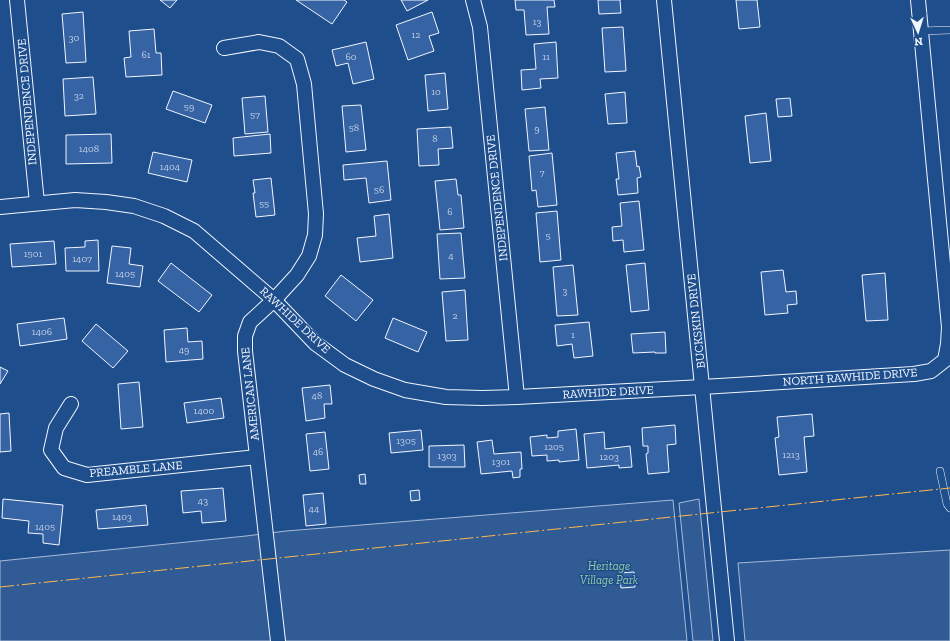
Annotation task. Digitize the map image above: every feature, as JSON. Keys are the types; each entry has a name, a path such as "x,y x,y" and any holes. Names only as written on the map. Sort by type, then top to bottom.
{"street":[{"name":"INDEPENDENCE DRIVE","path":"17,0 37,203"},
{"name":"INDEPENDENCE DRIVE","path":"473,0 480,27 517,397"},
{"name":"BUCKSKIN DRIVE","path":"664,0 727,641"},
{"name":"NORTH RAWHIDE DRIVE","path":"702,387 914,374 931,371 945,360 948,344 948,327 918,0"},
{"name":"AMERICAN LANE","path":"224,48 259,42 279,46 297,59 304,84 316,214 315,235 310,256 297,275 274,300 250,322 245,336 245,351 278,641"},
{"name":"RAWHIDE DRIVE","path":"0,207 75,200 134,206 164,216 194,231 274,300 315,343 345,365 374,379 404,390 446,397 482,398 702,387"},
{"name":"PREAMBLE LANE","path":"71,404 56,428 51,450 64,468 87,476 257,457"}],"lane":[{"path":"921,31 950,30"},
{"path":"940,471 947,504 950,508"}],"shaded area":[{"path":"699,499 713,641 693,641 679,503"},
{"name":"Heritage Village Park","path":"673,500 687,641 0,641 0,561 286,531"},
{"path":"950,550 950,641 745,641 738,563"}],"building":[{"path":"160,0 177,0 170,8"},
{"path":"296,0 344,0 347,2 332,24"},
{"path":"401,0 428,0 407,11"},
{"path":"515,0 554,0 555,7 547,7 549,34 526,35 524,10 516,10"},
{"path":"598,0 620,0 621,13 599,14"},
{"path":"736,0 757,0 760,27 739,29"},
{"path":"83,12 86,62 66,63 62,14"},
{"path":"432,12 439,33 429,36 434,51 408,60 396,25"},
{"path":"623,27 626,71 605,72 602,28"},
{"path":"154,29 156,53 161,53 162,75 126,77 124,58 131,57 129,31"},
{"path":"366,42 374,79 353,84 348,63 336,66 332,50"},
{"path":"556,42 558,78 540,79 541,88 522,90 521,70 536,69 534,44"},
{"path":"445,73 448,109 428,111 425,75"},
{"path":"93,77 96,114 65,116 63,79"},
{"path":"173,91 212,105 205,123 166,109"},
{"path":"625,92 627,123 608,124 605,94"},
{"path":"265,96 268,132 245,134 242,98"},
{"path":"790,98 792,116 778,117 776,99"},
{"path":"361,105 366,150 346,152 342,106"},
{"path":"545,107 549,150 529,151 525,109"},
{"path":"766,113 771,161 750,163 745,116"},
{"path":"451,127 453,148 438,149 439,165 419,166 417,129"},
{"path":"111,134 112,163 66,164 66,135"},
{"path":"270,134 271,153 234,156 233,138"},
{"path":"635,151 637,167 639,166 641,177 637,178 638,193 618,195 616,179 619,179 616,153"},
{"path":"153,152 192,160 187,182 148,173"},
{"path":"552,153 557,205 538,207 536,190 532,191 529,156"},
{"path":"387,161 391,200 369,203 366,178 344,180 343,165"},
{"path":"271,178 275,215 256,217 253,180"},
{"path":"456,179 458,195 461,195 464,228 440,230 435,181"},
{"path":"639,201 644,250 624,252 623,240 613,241 612,227 622,226 620,203"},
{"path":"557,211 561,260 540,262 536,213"},
{"path":"389,214 393,258 360,262 357,238 376,236 374,216"},
{"path":"461,233 465,278 440,279 437,234"},
{"path":"98,240 99,271 66,271 65,248 85,247 85,241"},
{"path":"54,241 56,264 12,267 10,244"},
{"path":"112,246 131,248 129,264 143,266 140,287 107,283"},
{"path":"171,263 212,295 199,312 158,281"},
{"path":"645,263 649,310 631,312 626,265"},
{"path":"573,265 578,315 557,316 553,267"},
{"path":"783,270 786,292 796,291 797,304 787,305 788,313 765,315 761,272"},
{"path":"885,273 888,320 866,321 862,275"},
{"path":"341,275 373,300 356,321 325,296"},
{"path":"465,290 468,340 446,341 442,292"},
{"path":"64,318 67,339 20,346 17,324"},
{"path":"393,318 427,332 418,352 385,338"},
{"path":"589,322 593,356 574,358 572,344 557,346 555,325"},
{"path":"96,324 128,351 113,368 82,341"},
{"path":"187,328 188,342 202,341 203,359 166,362 164,330"},
{"path":"665,332 666,353 633,353 631,334"},
{"path":"0,367 8,371 0,384"},
{"path":"139,382 143,427 121,429 118,384"},
{"path":"330,385 332,404 324,404 325,418 306,421 302,388"},
{"path":"221,398 224,418 187,423 184,403"},
{"path":"9,413 11,451 0,452 0,414"},
{"path":"812,414 814,436 804,437 807,472 779,475 775,438 779,437 777,417"},
{"path":"675,425 676,444 667,445 669,472 648,474 646,454 648,453 648,446 643,446 642,428"},
{"path":"576,429 579,460 559,462 559,460 547,461 547,455 532,456 530,437 547,435 547,438 558,437 558,431"},
{"path":"421,430 423,450 391,453 389,433"},
{"path":"325,432 329,469 310,471 306,434"},
{"path":"604,432 605,449 630,446 632,467 619,468 619,465 587,468 584,434"},
{"path":"492,440 494,454 521,452 522,469 520,469 520,477 513,478 512,471 481,474 477,442"},
{"path":"464,445 465,467 429,467 429,446"},
{"path":"365,474 366,484 360,484 359,475"},
{"path":"223,488 226,521 202,523 201,511 183,513 181,491"},
{"path":"419,490 420,500 411,501 410,491"},
{"path":"323,493 326,524 306,526 303,495"},
{"path":"3,499 63,505 59,545 43,543 43,534 28,533 29,521 2,518"},
{"path":"146,505 148,525 98,529 96,510"},
{"path":"634,572 635,587 621,588 619,573"}],"power":[{"path":"0,587 950,488"}]}
